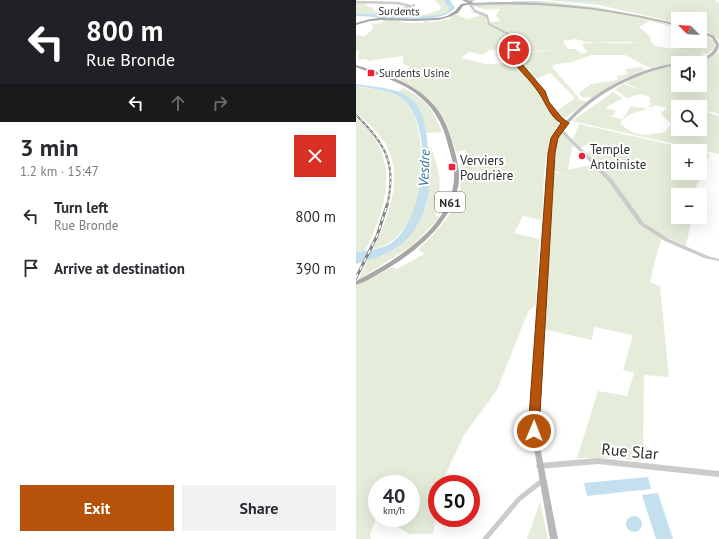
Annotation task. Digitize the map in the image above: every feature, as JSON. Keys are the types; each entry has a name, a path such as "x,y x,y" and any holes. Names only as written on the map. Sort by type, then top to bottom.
{"main road":[{"path":"467,2 478,3 529,0 585,4 671,23"},
{"name":"Surdents","path":"356,24 379,18 434,19 457,12 467,2"},
{"path":"707,35 716,41 718,45 716,51 707,57"},
{"name":"N61","path":"356,66 391,78 415,91 430,103 447,132 457,173 455,188 441,220 425,239 390,264 356,283"},
{"path":"554,539 539,466 534,431 534,402 551,153 553,143 560,129 565,123 627,79 651,70 671,66"}],"street":[{"path":"356,2 368,4 408,4 409,6 414,6 406,11 385,13 379,18"},
{"path":"467,2 475,11 487,16 489,24 513,34 518,39 512,56 542,92 546,102 559,120 565,123"},
{"path":"393,12 409,6"},
{"path":"398,14 411,13 406,11"},
{"path":"560,129 610,180 642,224 666,240 693,252 719,260"},
{"name":"Rue Slar","path":"539,466 598,461 719,474"},
{"path":"485,539 520,500 542,481"}],"green space":[{"path":"435,0 445,0 445,3 450,8 447,12 426,17 384,14 424,15 442,8"},
{"path":"546,0 715,0 719,3 719,40 707,32 707,12 671,12 671,21 599,5"},
{"path":"519,1 544,1 597,7 671,24 671,26 649,21 639,27 651,37 651,42 656,46 639,43 705,56 671,56 671,63 650,68 625,55 592,55 572,62 556,64 552,67 579,98 577,99 588,102 563,119 559,118 555,112 575,98 550,73 532,81 514,54 566,49 514,53 519,38 488,22 500,21 496,16 500,9 488,10 472,5","holes":["576,39 598,43 584,43 582,45 587,52 582,54 575,49 569,49 564,44 564,41","622,42 637,43 598,43"]},
{"path":"356,2 367,4 365,5 373,8 374,11 385,12 383,14 356,14"},
{"path":"475,11 486,16 486,21 489,25 517,39 514,50 487,50 489,51 482,55 469,52 461,58 486,64 515,63 523,69 530,81 540,92 559,124 553,135 546,158 544,170 542,220 523,216 514,233 539,239 536,304 528,312 497,390 464,435 445,475 428,475 428,527 434,527 433,534 409,534 398,527 420,527 420,475 368,475 368,527 373,527 370,535 371,539 356,539 356,286 392,267 397,269 424,254 418,250 443,223 458,199 460,191 460,163 467,162 465,150 456,152 448,127 437,109 422,94 399,81 401,78 400,72 411,67 403,64 403,56 368,61 366,59 358,60 359,51 356,51 356,35 365,36 373,29 372,24 381,23 386,19 408,23 424,23 425,21 432,22 452,19 449,16 455,14 467,19 479,16 479,14 469,12"},
{"path":"707,36 714,41 715,47 708,54 700,54 671,48 707,48"},
{"path":"719,51 719,114 707,111 707,100 671,100 671,102 625,83 644,74 671,66 671,92 707,92 707,58"},
{"path":"640,67 646,69 622,79 593,98 582,97 579,93 591,84 617,80 619,78 616,76 628,74 625,70 626,69"},
{"path":"623,84 671,100 671,124 661,113 667,108 655,105 653,107 648,107 652,104 649,101 651,100 648,96 641,94 627,98 615,90"},
{"path":"356,86 386,91 400,97 406,102 414,116 420,139 422,173 419,197 415,209 403,230 394,239 385,245 373,249 386,220 391,204 394,188 394,173 391,158 385,143 364,119 356,114"},
{"path":"403,88 423,100 432,111 442,132 427,133 424,122 411,99 398,92"},
{"path":"613,92 623,98 605,108 616,111 612,116 609,116 622,119 629,110 627,110 632,106 648,109 629,115 620,123 625,128 635,133 646,135 665,132 671,124 671,136 707,136 707,112 719,116 719,154 707,151 707,144 674,144 572,121"},
{"path":"356,118 371,133 380,149 385,165 386,182 380,216 373,233 365,251 356,252"},
{"path":"579,124 671,145 671,180 699,180 696,188 671,188 671,224 691,224 686,246 657,233 645,224 586,152 598,150 600,145 587,144 581,148 573,139"},
{"path":"563,132 576,145 572,147 568,170 595,164 637,219 662,238 650,282 660,286 669,377 644,375 643,461 612,458 577,458 598,391 627,396 634,373 623,370 633,335 594,327 592,340 542,329 554,172 567,176 553,170 556,145 560,133"},
{"path":"428,147 431,148 439,172 440,186 436,216 440,217 413,245 358,280 368,260 387,253 425,208 430,178"},
{"path":"707,153 710,154 707,161"},
{"path":"540,502 548,539 527,539"}],"water":[{"path":"445,0 450,0 455,8 446,14 435,18 408,20 356,16 356,14 414,16 436,15 447,12 450,8 445,3"},
{"name":"Vesdre","path":"356,84 385,88 399,92 406,95 416,104 422,116 426,130 430,177 428,197 425,207 411,235 391,251 376,258 356,264 356,252 378,248 389,244 398,237 407,224 415,207 420,187 422,145 418,126 411,109 400,97 379,90 356,86"},
{"path":"648,477 651,489 587,496 584,483"},
{"path":"658,493 673,539 656,539 642,495"},
{"path":"634,516 640,518 642,524 640,530 634,532 628,530 626,524 628,518"}],"waterway":[{"path":"569,0 601,0"},
{"path":"513,2 543,2"},
{"path":"472,6 485,5"}],"railway":[{"path":"356,115 382,145 386,156 391,178 387,206"},
{"path":"356,278 377,236 387,205"}],"place":[{"name":"Surdents Usine","path":"371,73"},
{"name":"Temple Antoiniste","path":"582,156"},
{"name":"Verviers Poudrière","path":"452,167"}],"route":[{"path":"514,50 512,56 515,61 524,68 529,78 542,92 546,102 559,120 565,123 555,138 551,153 534,402 534,431"}]}
